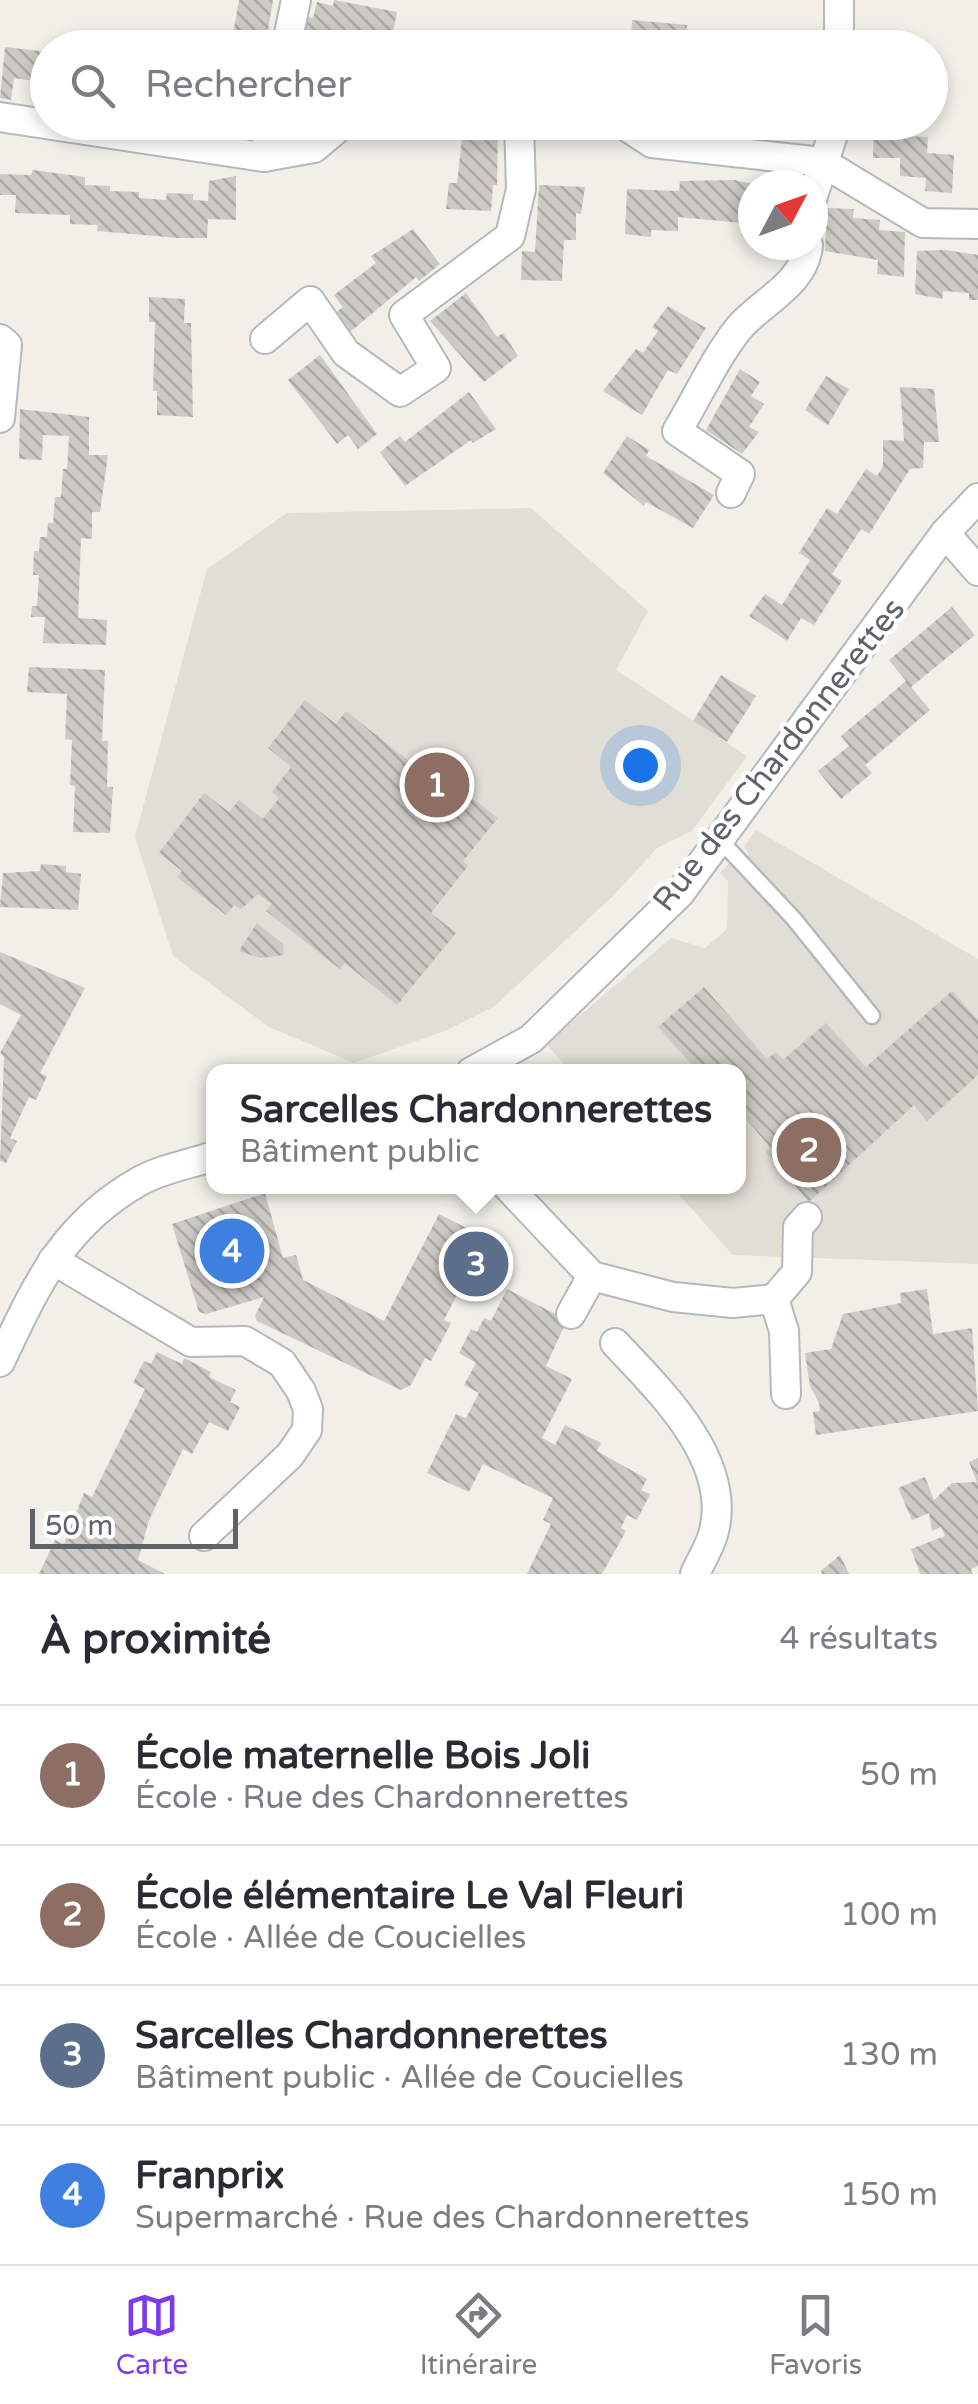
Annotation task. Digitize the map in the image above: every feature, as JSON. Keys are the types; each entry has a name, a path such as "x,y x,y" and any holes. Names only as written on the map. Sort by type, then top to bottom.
{"street":[{"path":"290,30 296,0"},
{"path":"839,0 839,30"},
{"path":"0,117 30,121"},
{"path":"156,140 264,156 314,148 324,140"},
{"path":"264,156 267,140"},
{"path":"265,339 310,301 346,353 400,392 436,368 404,314 510,236 521,189 520,140"},
{"path":"647,140 822,162 923,223 978,224"},
{"path":"820,170 830,140"},
{"path":"731,493 740,474 677,430 739,329 807,260"},
{"path":"0,339 7,345 0,418"},
{"name":"Rue des Chardonnerettes","path":"485,1064 531,1038 680,893 945,533 978,498"},
{"path":"945,533 978,571"},
{"path":"0,1362 66,1238 88,1215 143,1179 206,1159"},
{"path":"515,1194 592,1276 673,1297 732,1303 774,1299 798,1272 798,1227 807,1218"},
{"path":"53,1260 191,1342 245,1341 282,1363 301,1392 308,1409 307,1430 290,1455 204,1536"},
{"path":"572,1314 592,1276"},
{"path":"774,1299 784,1331 786,1394"},
{"path":"616,1343 667,1398 706,1460 716,1501 714,1531 695,1574"}],"lane":[{"path":"720,840 794,919 872,1016"}],"shaded area":[{"path":"531,508 648,611 616,670 747,756 692,831 657,848 614,895 495,1006 445,1031 354,1063 269,1027 173,956 135,837 207,569 287,513"},
{"path":"756,830 978,959 978,1264 733,1255 678,1194 746,1194 746,1064 564,1064 546,1044 671,938 705,948 727,929 728,881 720,873 729,863 734,868 749,855 744,846"}],"building":[{"path":"239,0 273,0 268,30 234,30"},
{"path":"334,0 397,12 394,30 299,30 302,16 313,18 317,2 333,6"},
{"path":"632,20 687,25 687,30 631,30"},
{"path":"5,47 30,50 30,80 14,78 11,100 0,98"},
{"path":"462,140 498,140 497,185 493,185 491,211 446,209 449,183 457,183"},
{"path":"874,140 928,140 927,153 954,155 952,193 925,191 926,178 900,176 900,158 873,158"},
{"path":"33,170 85,177 85,185 110,186 110,191 139,192 139,198 166,200 167,193 193,194 193,200 208,201 209,181 236,176 236,220 208,219 207,238 178,238 97,231 98,225 70,224 70,215 15,213 16,195 0,195 0,174 31,175"},
{"path":"680,181 738,181 738,223 678,217 678,231 651,230 651,237 625,234 627,189 679,191"},
{"path":"539,185 585,187 581,214 576,213 576,240 564,240 562,281 521,280 522,251 535,252"},
{"path":"828,208 854,209 853,218 880,220 879,230 905,232 904,277 877,274 878,260 828,252"},
{"path":"413,229 440,264 419,281 416,277 344,337 330,317 343,307 334,295 376,263 371,256"},
{"path":"917,251 978,255 978,300 969,300 969,293 943,291 942,299 915,294"},
{"path":"466,293 497,337 503,333 518,356 484,382 430,321"},
{"path":"149,297 185,299 184,323 191,323 193,417 157,415 157,391 153,391 155,322 149,322"},
{"path":"668,306 706,328 677,374 668,370 642,415 603,391 636,349 643,353 658,331 652,327"},
{"path":"320,355 377,434 358,449 348,435 337,444 288,380"},
{"path":"740,369 760,382 751,396 764,404 749,427 759,432 742,454 706,430"},
{"path":"826,376 849,389 828,425 805,410"},
{"path":"900,387 934,389 939,442 924,442 923,468 910,469 869,534 861,529 832,574 842,581 814,625 801,618 787,641 749,616 765,594 782,605 810,560 799,553 827,508 837,514 866,469 877,476 883,466 883,440 904,441"},
{"path":"469,392 496,429 473,443 471,440 405,486 380,452 400,436 405,442"},
{"path":"20,409 89,417 89,455 108,455 100,512 92,512 92,539 81,538 78,618 107,620 106,645 43,643 45,617 31,617 32,606 37,606 39,575 33,575 34,551 39,551 40,537 47,537 48,523 53,523 55,497 61,497 69,436 43,435 42,460 19,459"},
{"path":"627,436 649,450 646,456 714,495 693,528 646,502 644,506 603,473"},
{"path":"952,607 975,635 911,687 930,710 865,765 872,773 841,799 818,771 849,746 841,736 906,681 889,660"},
{"path":"29,667 105,670 102,741 108,741 107,787 113,787 110,833 73,832 75,786 70,785 72,740 65,739 67,694 27,692"},
{"path":"721,675 756,696 727,742 693,721"},
{"path":"305,700 336,724 346,711 440,786 446,778 498,818 463,861 468,866 431,913 456,933 397,1005 345,963 340,969 266,911 272,904 258,894 241,909 234,905 226,915 177,877 182,871 159,853 204,793 229,812 239,800 263,819 279,798 272,792 291,767 268,748"},
{"path":"41,864 66,866 66,872 81,874 78,910 0,907 3,873 40,871"},
{"path":"257,923 283,944 284,955 260,958 239,951"},
{"path":"0,952 85,988 40,1073 47,1076 36,1100 29,1097 10,1138 17,1141 6,1163 0,1161 4,1057 0,1053 21,1015 0,1004"},
{"path":"704,987 767,1059 776,1052 783,1060 826,1023 866,1067 952,991 978,1020 978,1075 927,1121 914,1105 809,1202 766,1152 771,1148 746,1119 746,1064 691,1064 658,1027"},
{"path":"265,1194 283,1258 296,1255 303,1280 384,1321 439,1214 486,1238 444,1320 451,1323 431,1361 425,1358 411,1385 401,1390 257,1321 255,1316 264,1297 206,1314 199,1312 172,1224"},
{"path":"507,1289 567,1320 546,1366 572,1379 542,1438 555,1445 565,1425 601,1443 597,1451 647,1479 641,1490 650,1494 637,1520 627,1515 621,1528 626,1531 602,1574 527,1574 551,1524 543,1520 553,1498 483,1464 469,1492 427,1473 456,1414 466,1418 479,1393 464,1385 476,1363 459,1353 471,1329 477,1332 484,1318 491,1321"},
{"path":"927,1289 933,1334 972,1328 978,1411 816,1435 813,1412 820,1411 819,1403 810,1386 805,1353 831,1349 843,1314 901,1303 900,1293"},
{"path":"157,1352 182,1364 184,1358 211,1372 209,1377 236,1390 230,1402 240,1407 228,1431 209,1422 192,1454 183,1449 149,1520 138,1560 165,1574 39,1574 55,1540 64,1544 84,1493 92,1497 145,1389 133,1383 144,1361 151,1364"},
{"path":"978,1458 978,1566 971,1569 972,1574 920,1574 911,1549 945,1536 941,1527 932,1531 929,1513 912,1520 898,1488 925,1477 934,1500 952,1483 977,1482 969,1462"},
{"path":"840,1555 849,1574 822,1574 821,1571"}],"place":[{"name":"École maternelle Bois Joli","path":"437,785"},
{"name":"École élémentaire Le Val Fleuri","path":"809,1150"},
{"name":"Franprix","path":"232,1251"},
{"name":"Sarcelles Chardonnerettes","path":"476,1264"}]}
